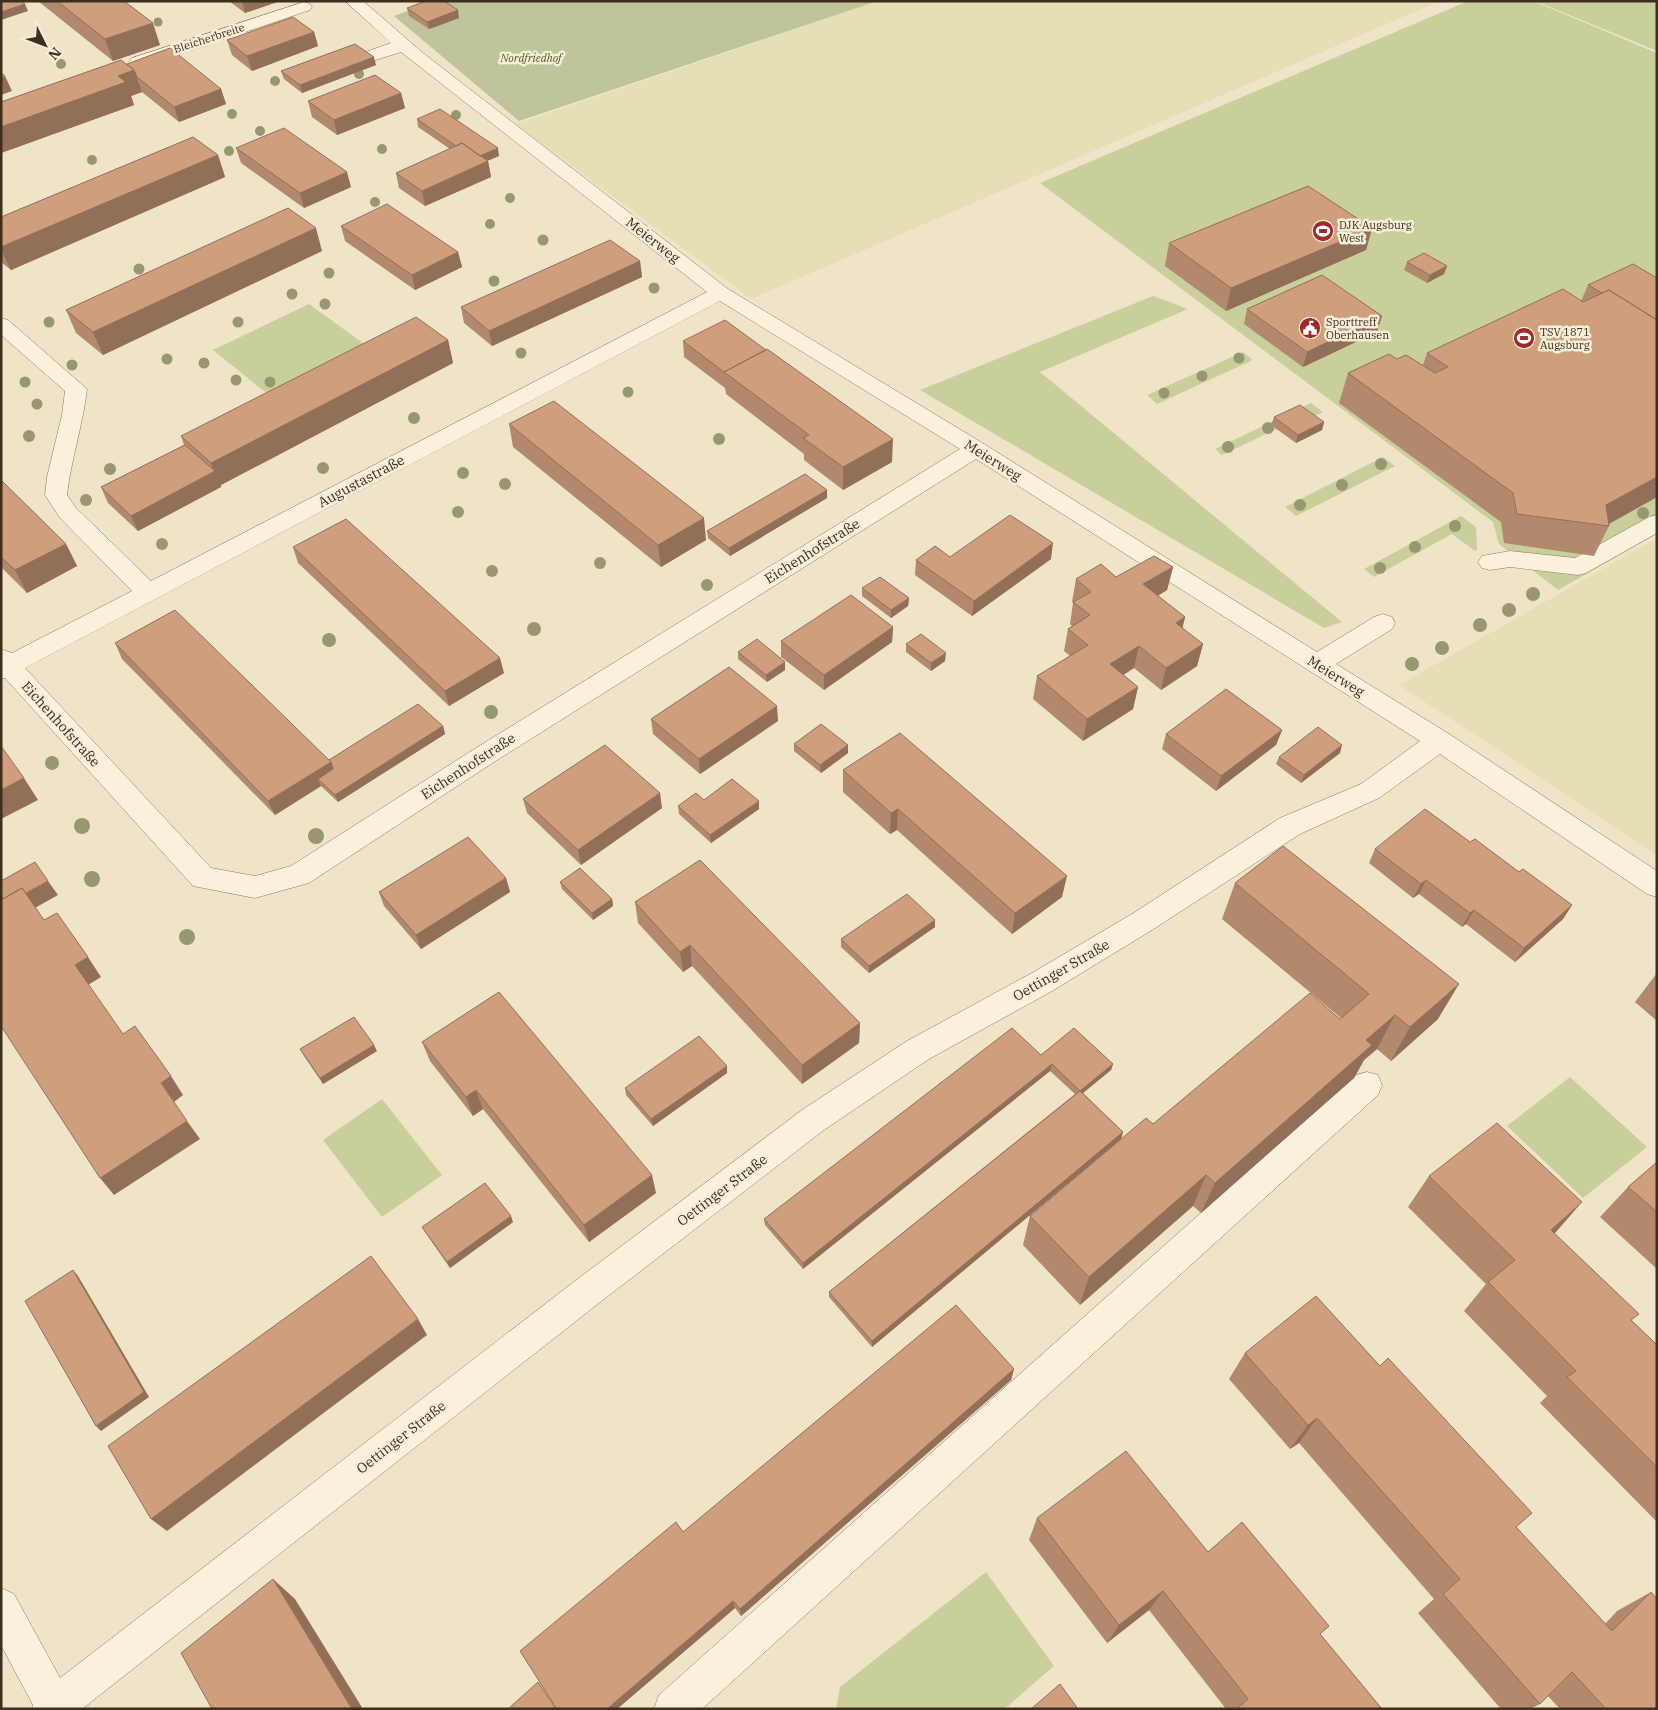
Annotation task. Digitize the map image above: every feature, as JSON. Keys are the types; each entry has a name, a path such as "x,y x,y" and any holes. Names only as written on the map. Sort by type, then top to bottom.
{"street":[{"name":"Meierweg","path":"353,1 403,44 721,293 976,449 1317,664 1440,742 1657,886"},
{"name":"Bleicherbreite","path":"120,68 304,7"},
{"path":"366,58 403,44"},
{"name":"Augustastraße","path":"4,665 148,593 721,293"},
{"path":"1,324 76,389 73,415 58,477 56,495 68,513 148,593"},
{"name":"Eichenhofstraße","path":"4,665 202,878 256,887 299,875 485,755 976,449"},
{"path":"1490,562 1510,558 1578,567 1657,523"},
{"path":"1317,664 1383,623"},
{"name":"Oettinger Straße","path":"53,1708 593,1287 813,1120 918,1050 1042,982 1142,922 1290,826 1370,791 1440,742"},
{"path":"673,1709 1367,1085"},
{"path":"1,1607 53,1708"}],"shaded area":[{"path":"879,1 1440,1 751,299 516,124"},
{"path":"1657,538 1657,855 1399,685"}],"green space":[{"name":"Nordfriedhof","path":"433,1 878,1 519,121 394,16"},
{"name":"DJK Augsburg West","path":"1468,1 1533,1 1657,53 1657,534 1558,590 1499,544 1493,522 1040,183"},
{"path":"1535,1 1657,1 1657,51"},
{"path":"1153,296 1188,309 1040,372 1342,622 1324,628 920,390"},
{"path":"309,304 367,346 270,396 213,350"},
{"path":"1243,352 1253,360 1157,404 1147,395"},
{"path":"1311,403 1323,412 1307,420 1272,426 1277,429 1222,455 1215,449"},
{"path":"1383,457 1395,466 1296,516 1285,507"},
{"path":"1461,516 1476,527 1477,549 1475,551 1452,534 1374,577 1364,569"},
{"path":"1570,1077 1647,1147 1583,1198 1507,1126"},
{"path":"382,1099 442,1175 382,1217 323,1140"},
{"path":"986,1572 1054,1666 1004,1709 836,1709 840,1687"}],"building":[{"path":"1,1 21,1 25,4 1,12"},
{"path":"57,1 124,1 153,23 105,39"},
{"path":"426,1 444,1 458,10 427,22 407,8"},
{"path":"293,17 314,32 247,56 227,40"},
{"path":"355,44 374,57 300,85 281,71"},
{"path":"170,48 221,89 174,107 137,77 134,70 127,64"},
{"path":"121,60 134,70 118,76 126,82 1,127 1,102"},
{"path":"375,75 401,93 334,120 308,101"},
{"path":"440,109 498,148 480,156 462,143 456,146 417,119"},
{"path":"284,128 347,172 300,193 236,148"},
{"path":"193,137 218,155 1,247 1,217"},
{"path":"462,143 488,161 422,191 396,173"},
{"path":"1308,186 1372,228 1231,288 1169,243"},
{"path":"387,204 458,252 412,275 341,226"},
{"path":"288,208 316,228 93,332 66,310"},
{"path":"610,240 640,261 489,331 461,307"},
{"path":"1424,253 1447,266 1430,275 1407,262"},
{"path":"1633,264 1657,278 1657,320 1609,290 1602,293 1588,285"},
{"name":"Sporttreff Oberhausen","path":"1322,275 1382,316 1307,352 1247,309"},
{"path":"1563,289 1583,302 1609,290 1657,320 1657,477 1606,505 1609,526 1517,514 1513,493 1348,373 1389,354 1397,359 1406,355 1435,373 1448,367 1427,353"},
{"path":"416,317 448,340 211,463 181,436"},
{"path":"725,320 766,350 724,372 683,341"},
{"path":"767,349 893,439 843,467 803,438 809,435 724,372"},
{"path":"554,401 704,518 658,545 509,424"},
{"path":"1300,405 1324,422 1298,435 1274,417"},
{"path":"185,445 215,471 131,516 101,487"},
{"path":"805,474 827,490 729,548 707,531"},
{"path":"1,480 66,544 15,570 1,557"},
{"path":"1010,515 1053,543 974,601 916,560 935,546 950,557"},
{"path":"346,519 500,658 445,691 293,547"},
{"path":"1154,556 1173,567 1143,584 1185,617 1176,623 1203,644 1166,668 1139,646 1110,664 1138,687 1087,719 1037,676 1088,645 1068,629 1090,615 1073,602 1091,592 1076,579 1101,564 1116,577"},
{"path":"880,577 909,598 891,610 862,588"},
{"path":"851,595 893,627 824,675 781,641"},
{"path":"175,610 331,762 268,801 115,643"},
{"path":"921,634 946,653 931,663 906,644"},
{"path":"757,639 785,662 766,675 738,652"},
{"path":"729,667 777,706 699,759 651,719"},
{"path":"1226,689 1282,730 1221,776 1166,734"},
{"path":"418,704 443,726 335,795 318,779 333,769 329,760"},
{"path":"821,724 848,745 820,765 794,744"},
{"path":"1318,727 1342,745 1304,775 1279,757"},
{"path":"900,733 1067,876 1015,913 898,809 891,813 843,770"},
{"path":"605,745 660,793 578,850 523,799"},
{"path":"1,746 24,778 1,790"},
{"path":"732,779 759,801 710,835 678,806 696,793 704,800"},
{"path":"1425,809 1470,842 1475,839 1519,872 1523,869 1572,905 1524,948 1474,910 1470,913 1426,880 1421,884 1375,849"},
{"path":"468,837 506,878 416,935 379,892"},
{"path":"1283,846 1459,984 1410,1027 1395,1015 1366,1040 1372,1045 1215,1183 1206,1175 1089,1277 1030,1216 1146,1118 1153,1124 1310,993 1340,1019 1369,994 1235,883"},
{"path":"700,860 860,1023 802,1065 690,945 680,952 635,902"},
{"path":"35,862 48,881 26,893 22,888 1,900 1,881"},
{"path":"580,868 612,899 592,913 560,882"},
{"path":"22,888 44,920 57,913 88,957 75,965 123,1034 135,1026 171,1076 161,1083 187,1121 100,1178 1,1026 1,900"},
{"path":"907,894 935,920 869,966 841,939"},
{"path":"499,992 652,1175 584,1225 476,1090 466,1097 422,1042"},
{"path":"354,1017 374,1045 320,1078 300,1049"},
{"path":"1012,1028 1041,1055 1074,1028 1113,1064 1080,1091 1052,1064 803,1263 764,1219"},
{"path":"699,1036 727,1066 651,1119 625,1088"},
{"path":"1080,1091 1123,1132 872,1341 829,1292"},
{"path":"1497,1123 1582,1202 1551,1230 1639,1314 1631,1320 1657,1345 1657,1467 1567,1377 1576,1371 1488,1282 1515,1260 1429,1176"},
{"path":"1657,1162 1657,1212 1628,1187"},
{"path":"485,1183 511,1216 447,1262 422,1227"},
{"path":"371,1256 418,1319 151,1519 108,1446"},
{"path":"73,1270 144,1392 96,1426 25,1301"},
{"path":"1316,1296 1380,1366 1388,1358 1532,1513 1516,1527 1612,1631 1651,1592 1657,1599 1657,1709 1606,1709 1572,1672 1540,1704 1443,1594 1460,1579 1317,1418 1308,1425 1245,1353"},
{"path":"956,1305 1014,1369 740,1609 733,1601 607,1709 557,1709 520,1651 676,1522 683,1532"},
{"path":"1126,1451 1208,1552 1242,1522 1329,1626 1320,1634 1382,1709 1241,1709 1239,1707 1248,1699 1163,1591 1119,1625 1037,1518"},
{"path":"273,1579 352,1709 212,1709 181,1653"},
{"path":"538,1682 556,1709 508,1709"},
{"path":"1060,1684 1078,1709 1031,1709"}],"place":[{"name":"DJK Augsburg West","path":"1323,231"},
{"name":"Sporttreff Oberhausen","path":"1310,328"},
{"name":"TSV 1871 Augsburg","path":"1524,338"}]}
